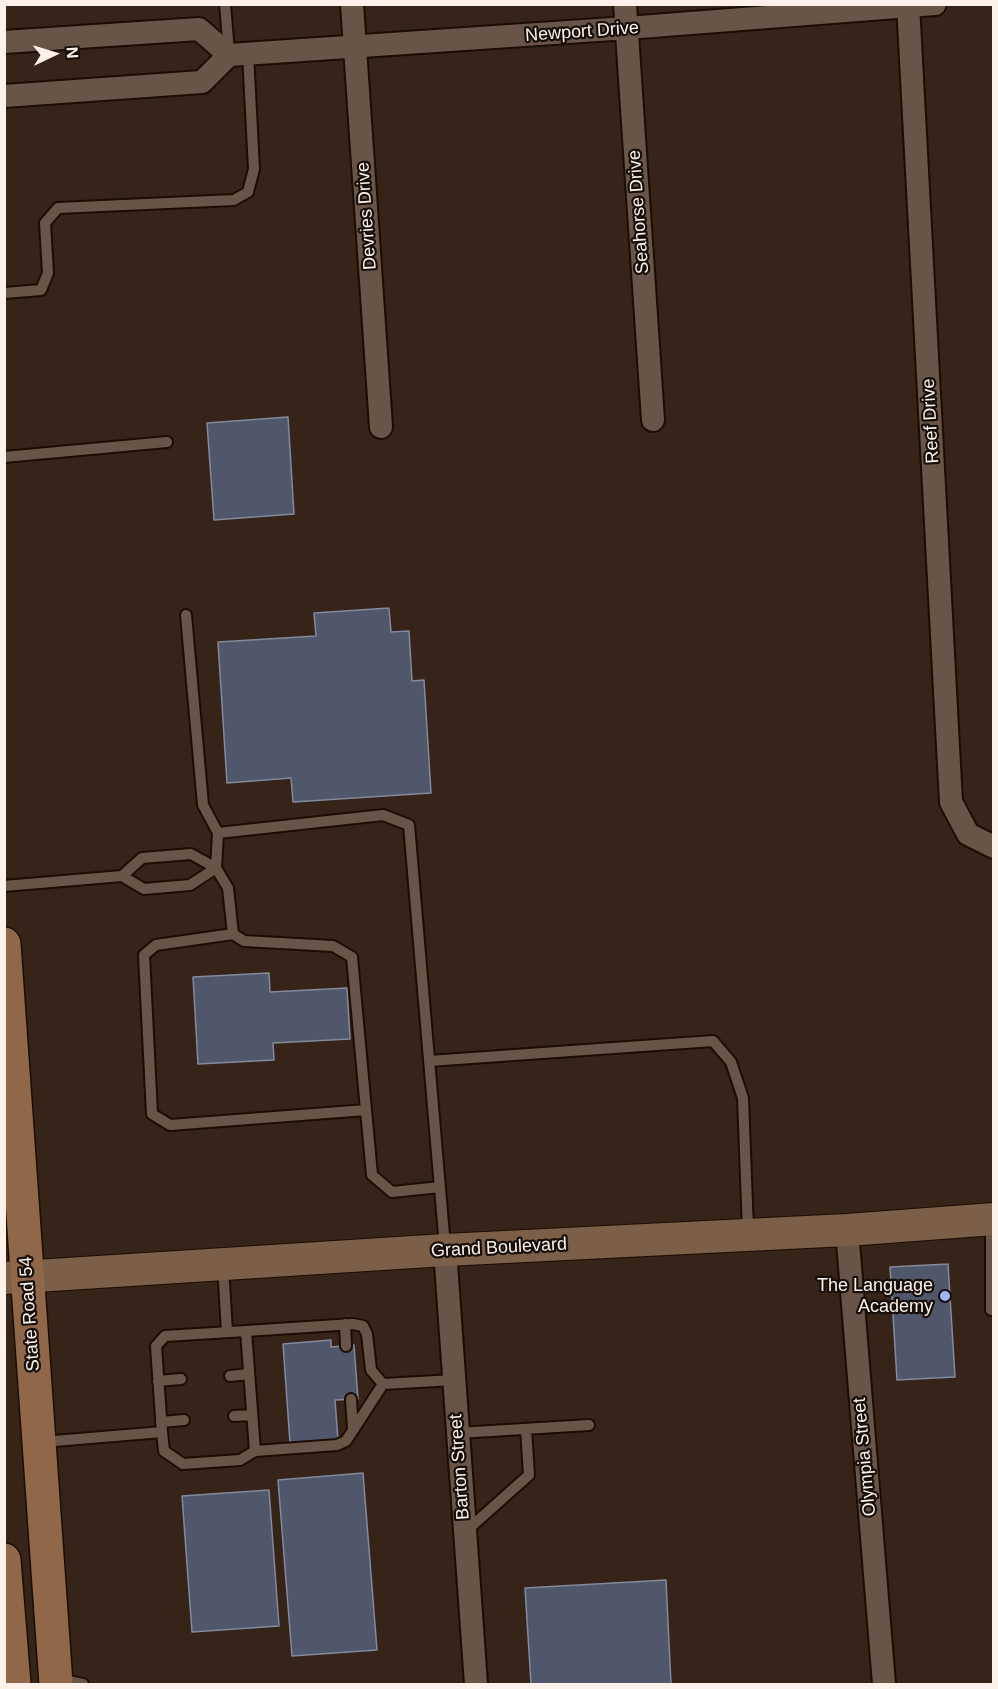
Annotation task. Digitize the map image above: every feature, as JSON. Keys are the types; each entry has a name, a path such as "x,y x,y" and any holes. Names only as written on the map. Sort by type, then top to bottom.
{"main road":[{"name":"State Road 54","path":"4,944 16,1278 39,1443 65,1682"},
{"name":"Grand Boulevard","path":"16,1278 445,1250 847,1230 992,1219"},
{"path":"4,1560 14,1684"}],"street":[{"name":"Devries Drive","path":"352,4 381,427"},
{"name":"Seahorse Drive","path":"625,4 653,420"},
{"name":"Newport Drive","path":"238,55 935,4"},
{"name":"Reef Drive","path":"908,5 951,802 968,834 993,847"},
{"path":"4,42 199,29 238,55 202,82 4,96"},
{"name":"Olympia Street","path":"847,1230 884,1684"},
{"name":"Barton Street","path":"445,1250 476,1684"}],"lane":[{"path":"4,293 41,290 48,273 45,224 58,208 234,200 248,192 254,170 238,55 225,4"},
{"path":"4,457 166,442"},
{"path":"186,615 203,805 218,833 216,868"},
{"path":"218,833 383,815 409,825 445,1250"},
{"path":"4,886 122,876 142,858 191,854 216,868 228,888 233,934"},
{"path":"122,876 144,890 190,885 216,868"},
{"path":"366,1110 170,1125 152,1114 144,955 156,945 233,934 244,941 333,946 352,957 372,1175 392,1192 440,1187"},
{"path":"429,1061 713,1041 731,1062 743,1098 748,1235"},
{"path":"992,1219 991,1310 993,1310"},
{"path":"223,1264 227,1332"},
{"path":"345,1324 346,1346"},
{"path":"353,1324 363,1326 367,1334 371,1370 383,1384 346,1441 337,1445 255,1451 240,1460 183,1464 164,1451 156,1346 165,1336 353,1324"},
{"path":"246,1331 255,1451"},
{"path":"230,1376 249,1374"},
{"path":"158,1381 181,1379"},
{"path":"383,1384 454,1380"},
{"path":"351,1399 353,1430"},
{"path":"234,1416 252,1415"},
{"path":"39,1443 162,1427 184,1420"},
{"path":"458,1433 589,1425"},
{"path":"465,1532 529,1475 526,1429"}],"building":[{"path":"288,417 294,514 214,520 207,423"},
{"path":"389,608 391,632 409,631 412,681 424,680 431,793 293,802 291,778 227,783 218,642 316,636 314,613"},
{"path":"269,973 270,992 347,988 350,1039 273,1043 274,1060 198,1064 193,977"},
{"path":"948,1264 955,1377 897,1380 890,1267"},
{"path":"331,1340 331,1347 354,1345 358,1399 335,1400 338,1440 290,1443 283,1344"},
{"path":"363,1473 377,1650 292,1656 278,1480"},
{"path":"269,1490 279,1626 192,1632 182,1496"},
{"path":"666,1580 671,1684 531,1684 525,1588"}],"place":[{"name":"The Language Academy","path":"945,1296"}]}
